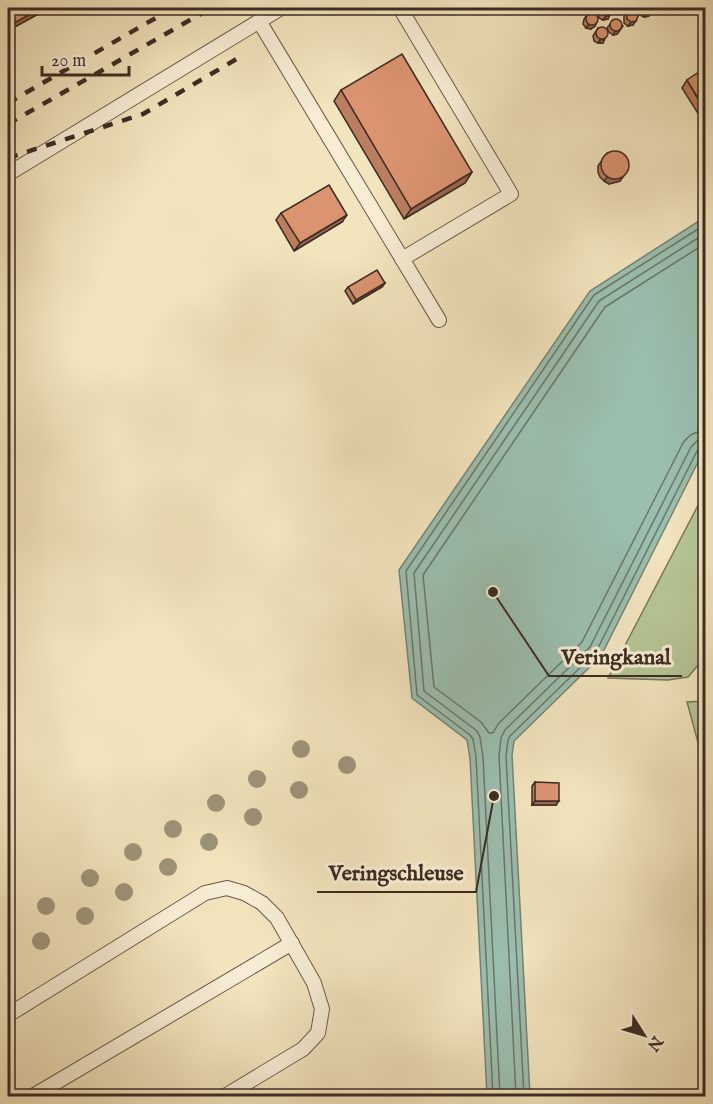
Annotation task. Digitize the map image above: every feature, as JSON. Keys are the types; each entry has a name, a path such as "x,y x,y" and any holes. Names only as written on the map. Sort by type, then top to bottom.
{"lane":[{"path":"8,174 281,8"},
{"path":"400,8 511,194 402,259"},
{"path":"259,21 439,320"},
{"path":"8,1015 206,892 227,888 244,893 262,903 277,918 314,982 322,1009 318,1033 303,1049 225,1096"},
{"path":"33,1096 292,943"}],"shaded area":[{"path":"705,492 705,657 688,677 668,680 608,678"},
{"path":"705,701 705,746 699,746 687,702"}],"water":[{"path":"705,217 705,448 601,656 514,741 512,755 530,1096 487,1096 470,758 467,740 412,698 399,570 590,291"}],"building":[{"path":"8,8 41,8 16,22"},
{"path":"602,8 612,8 613,11 606,16 601,14"},
{"path":"642,8 654,8 651,12 646,13 642,11"},
{"path":"636,10 639,14 636,21 631,22 627,19 627,12"},
{"path":"594,13 598,19 594,25 590,25 586,17"},
{"path":"618,19 622,25 618,31 614,31 610,23"},
{"path":"604,27 608,33 604,39 600,39 596,31"},
{"path":"402,54 472,172 411,209 341,90"},
{"path":"705,68 705,107 704,108 687,80"},
{"path":"615,151 625,155 629,165 625,175 615,179 605,175 601,165 605,155"},
{"path":"329,185 347,215 300,243 281,213"},
{"path":"377,270 385,283 356,300 348,287"},
{"path":"535,782 559,783 559,801 535,801"}],"railway":[{"path":"8,103 173,8"},
{"path":"8,124 211,8"},
{"path":"8,158 143,114 240,57"}],"place":[{"name":"Veringkanal","path":"493,592"},
{"name":"Veringschleuse","path":"494,796"}]}
